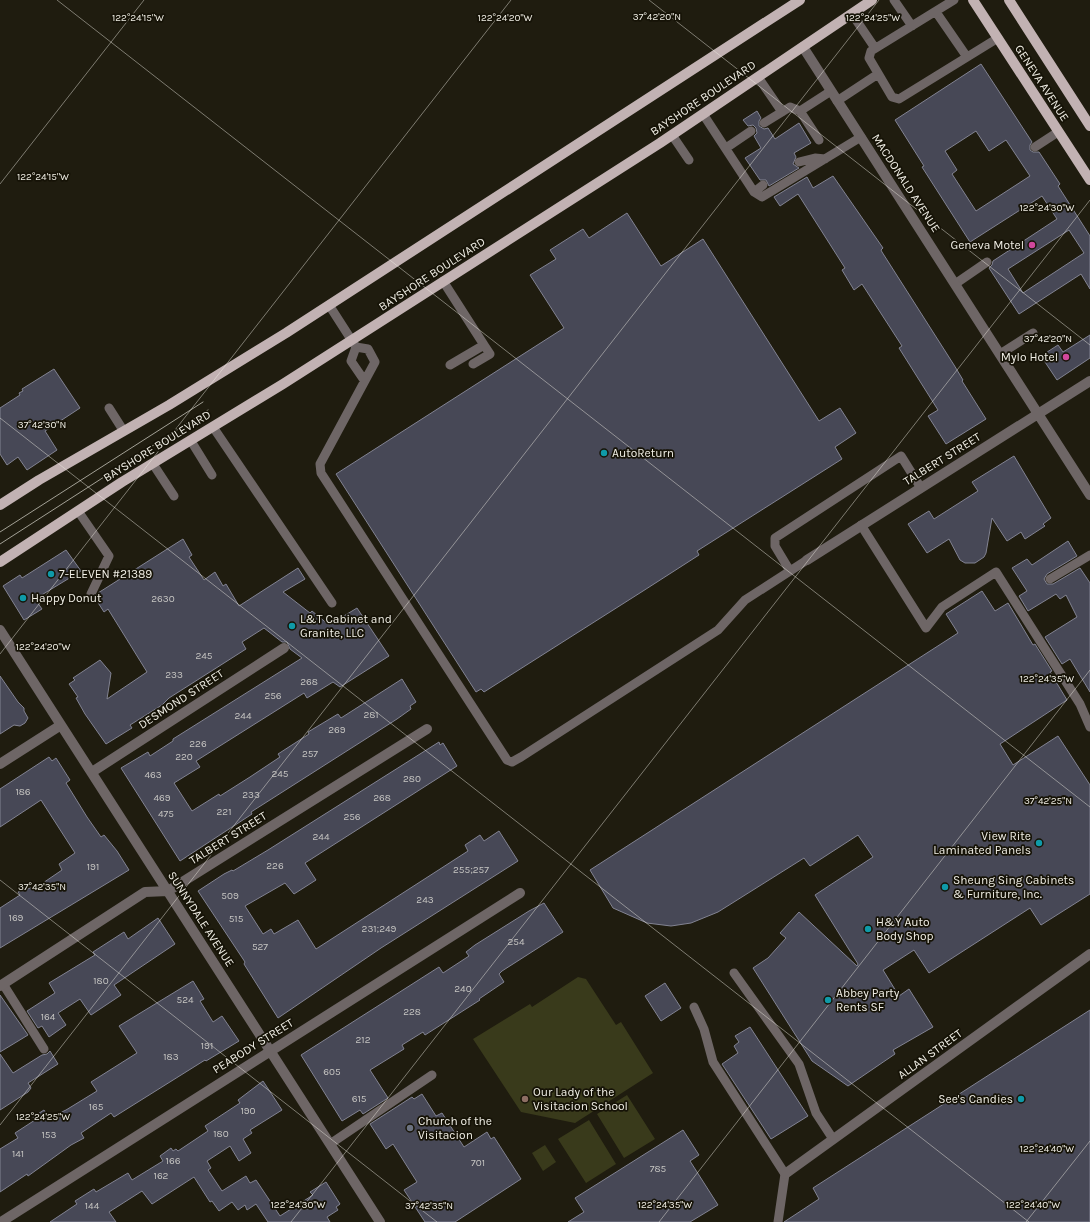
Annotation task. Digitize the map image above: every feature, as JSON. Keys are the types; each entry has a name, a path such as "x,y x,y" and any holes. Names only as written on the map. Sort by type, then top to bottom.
{"main road":[{"path":"0,505 123,430 201,385 329,305 800,0"},
{"name":"BAYSHORE BOULEVARD","path":"0,562 78,511 213,427 354,344 443,281 672,135 872,0"},
{"name":"GENEVA AVENUE","path":"973,0 1090,180"},
{"name":"GENEVA AVENUE","path":"1009,0 1090,126"}],"street":[{"name":"MACDONALD AVENUE","path":"803,47 1090,495"},
{"name":"TALBERT STREET","path":"807,560 1090,381"},
{"name":"SUNNYDALE AVENUE","path":"0,630 330,1144 377,1221"},
{"name":"DESMOND STREET","path":"92,772 284,648"},
{"path":"0,764 62,725"},
{"name":"TALBERT STREET","path":"2,985 145,892 168,891 427,729"},
{"name":"PEABODY STREET","path":"1,1222 270,1050 520,893"},
{"name":"ALLAN STREET","path":"785,1174 1090,954"}],"lane":[{"path":"894,0 912,26"},
{"path":"954,0 871,51 869,58 892,97 900,99 998,38"},
{"path":"936,12 967,57"},
{"path":"852,14 875,48"},
{"path":"837,101 878,74"},
{"path":"758,77 782,112"},
{"path":"800,111 831,91"},
{"path":"764,123 790,107 800,111 819,140"},
{"path":"703,114 754,192 762,197 861,137"},
{"path":"726,148 750,131"},
{"path":"1035,147 1058,132"},
{"path":"672,135 689,160"},
{"path":"799,162 815,158 825,159"},
{"path":"754,192 763,185"},
{"path":"955,284 987,262"},
{"path":"443,281 490,354 473,364"},
{"path":"329,305 354,344 368,349 375,362 320,464 321,473 507,760 512,762 521,758 718,630 745,600 807,560"},
{"path":"1000,354 1033,333"},
{"path":"354,344 351,361 364,380"},
{"path":"450,365 484,345"},
{"path":"109,408 123,430"},
{"path":"213,427 332,603"},
{"path":"191,441 212,475"},
{"path":"790,571 775,546 775,538 901,456 921,488"},
{"path":"153,464 174,496"},
{"path":"78,511 109,556 91,594"},
{"path":"861,525 926,628 942,607 996,572 1080,704 1090,727"},
{"path":"1050,579 1090,555"},
{"path":"734,974 799,1064 816,1113 833,1139"},
{"path":"2,985 44,1049"},
{"path":"694,1007 704,1029 713,1062 785,1174 778,1222"},
{"path":"330,1144 432,1075"}],"green space":[{"path":"578,977 586,979 616,1025 621,1022 653,1073 575,1123 521,1112 473,1039 530,1004 532,1007"},
{"path":"627,1095 655,1139 624,1158 597,1114"},
{"path":"589,1120 616,1164 586,1183 558,1139"},
{"path":"545,1145 556,1162 543,1171 532,1153"}],"building":[{"path":"981,64 1032,142 1030,145 1030,150 1033,152 1039,152 1060,184 1058,186 1090,236 1090,289 1081,274 1019,314 989,268 993,261 1057,219 1042,196 970,242 922,167 924,166 895,120","holes":["976,131 989,151 1006,140 1030,176 976,211 952,174 957,170 945,151","1069,230 1084,253 1023,293 1008,269"]},
{"path":"757,111 761,118 759,121 759,126 764,129 768,128 775,139 799,123 811,143 794,153 796,157 793,164 799,168 769,186 766,180 760,180 745,158 761,148 754,136 757,133 756,128 753,125 748,126 743,120"},
{"path":"833,176 883,248 881,250 882,252 954,365 963,380 962,381 986,419 946,444 928,416 938,410 899,348 902,346 862,284 854,290 842,270 845,268 798,194 780,206 774,197 807,177 813,188"},
{"name":"AutoReturn","path":"627,213 661,266 703,239 819,421 840,408 856,433 835,447 842,459 697,551 699,555 643,591 484,692 481,689 476,692 336,474 564,328 530,275 556,259 550,250 583,229 589,238"},
{"name":"Mylo Hotel","path":"1090,335 1090,358 1057,380 1041,356 1058,345 1063,352"},
{"path":"54,369 80,408 45,431 57,450 27,470 18,457 7,465 0,454 0,408 20,395 19,393 23,391 22,389"},
{"path":"1014,456 1051,518 1043,524 1045,526 1025,539 1021,532 1007,541 992,518 986,553 984,557 975,563 965,563 960,560 949,539 927,553 908,524 929,511 934,519 978,491 972,482"},
{"path":"183,539 192,555 189,557 204,580 215,572 223,586 226,584 239,606 298,568 305,579 283,592 310,613 312,611 329,625 357,608 389,656 340,687 333,682 307,698 304,693 196,761 200,767 174,783 192,811 219,794 220,796 280,757 278,754 309,734 308,732 338,714 341,718 402,679 416,702 410,706 411,709 397,719 251,812 252,814 180,861 121,768 148,752 150,756 173,741 173,739 302,658 290,649 287,642 282,642 264,628 242,642 246,649 169,698 162,705 130,725 132,728 106,744 85,714 76,698 78,697 69,684 75,680 73,678 100,660 111,673 107,699 147,672 108,609 104,612 95,598 98,593"},
{"path":"1068,541 1077,556 1047,574 1044,579 1047,584 1053,584 1080,568 1090,583 1090,692 1070,659 1062,664 1045,637 1077,617 1066,595 1060,599 1056,594 1028,611 1019,596 1027,591 1012,568 1027,559 1032,565"},
{"name":"7-ELEVEN #21389","path":"66,550 81,571 35,599 42,609 24,620 3,586 20,575 22,578"},
{"path":"982,591 995,611 1008,603 1033,645 1035,644 1052,671 1050,672 1067,700 1000,744 1013,765 1058,736 1090,785 1090,894 1041,925 1030,908 929,973 914,950 883,970 899,996 909,989 933,1027 893,1050 895,1054 848,1086 812,1061 753,968 768,958 786,938 780,933 799,912 857,966 858,964 815,895 873,857 858,835 810,866 804,858 718,912 691,923 671,926 647,923 613,908 590,870 958,633 946,614"},
{"path":"0,676 24,708 28,718 25,723 20,726 14,725 0,734"},
{"path":"439,742 440,745 443,743 457,766 305,863 316,880 294,894 285,883 245,906 263,934 271,929 274,934 298,920 316,949 468,851 465,845 480,835 484,841 499,831 518,861 381,948 278,1018 244,964 245,962 198,891 224,874 232,870 233,871 268,850"},
{"path":"49,757 52,761 56,758 70,780 66,783 87,817 101,837 104,835 117,851 129,870 0,948 0,908 20,895 18,892 40,885 62,870 59,864 75,853 41,800 0,827 0,789"},
{"path":"544,903 563,932 502,971 499,974 504,982 479,999 480,1000 425,1035 423,1032 402,1045 404,1049 370,1070 388,1098 363,1114 360,1110 342,1121 301,1055 439,967 443,973 469,956 466,952 475,945"},
{"path":"158,918 175,944 114,985 121,995 91,1015 80,999 58,1013 66,1025 49,1037 42,1026 38,1028 27,1011 55,993 49,983 95,955 93,952 124,932 128,939"},
{"path":"193,981 204,999 200,1001 213,1022 222,1016 239,1041 206,1061 205,1060 114,1117 111,1113 81,1133 84,1138 71,1145 28,1176 27,1174 0,1192 0,1149 18,1138 15,1133 35,1120 33,1117 44,1110 49,1118 66,1110 97,1091 91,1082 137,1053 119,1026"},
{"path":"665,983 681,1008 661,1021 645,996"},
{"path":"0,995 28,1035 0,1052"},
{"name":"See's Candies","path":"1090,1010 1090,1222 784,1222 819,1199 813,1188"},
{"path":"750,1027 808,1116 771,1139 722,1064 738,1053 734,1046 739,1042 735,1036"},
{"path":"50,1051 58,1064 28,1083 31,1088 28,1092 0,1110 0,1054 13,1073"},
{"path":"263,1081 282,1110 250,1130 252,1133 243,1139 251,1153 239,1161 230,1146 207,1161 211,1168 208,1170 222,1191 246,1176 250,1183 256,1180 280,1216 313,1195 310,1192 326,1182 340,1204 336,1207 338,1210 327,1217 330,1222 268,1222 256,1204 247,1210 245,1205 238,1210 232,1202 219,1211 212,1201 210,1202 194,1177 152,1204 142,1191 109,1212 116,1222 50,1222 77,1204 75,1201 94,1189 96,1192 128,1173 132,1180 163,1161 160,1156 171,1148 173,1151 176,1149 178,1151 208,1131 205,1126 240,1103 238,1100"},
{"path":"422,1094 436,1116 442,1113 464,1147 487,1132 491,1139 494,1137 521,1179 455,1222 425,1222 404,1190 417,1182 393,1144 386,1149 370,1124 412,1097 414,1099"},
{"path":"683,1130 699,1155 690,1161 718,1205 690,1222 568,1222 584,1212 575,1198"}],"tram line":[{"path":"0,532 203,402"},
{"path":"0,544 208,410"}],"place":[{"name":"Geneva Motel","path":"1032,245"},
{"name":"Mylo Hotel","path":"1066,357"},
{"name":"AutoReturn","path":"604,453"},
{"name":"7-ELEVEN #21389","path":"51,574"},
{"name":"Happy Donut","path":"23,598"},
{"name":"L&T Cabinet and Granite, LLC","path":"292,626"},
{"name":"View Rite Laminated Panels","path":"1039,843"},
{"name":"Sheung Sing Cabinets & Furniture, Inc.","path":"945,887"},
{"name":"H&Y Auto Body Shop","path":"868,929"},
{"name":"Abbey Party Rents SF","path":"828,1000"},
{"name":"Our Lady of the Visitacion School","path":"525,1099"},
{"name":"See's Candies","path":"1021,1099"},
{"name":"Church of the Visitacion","path":"410,1128"}]}
